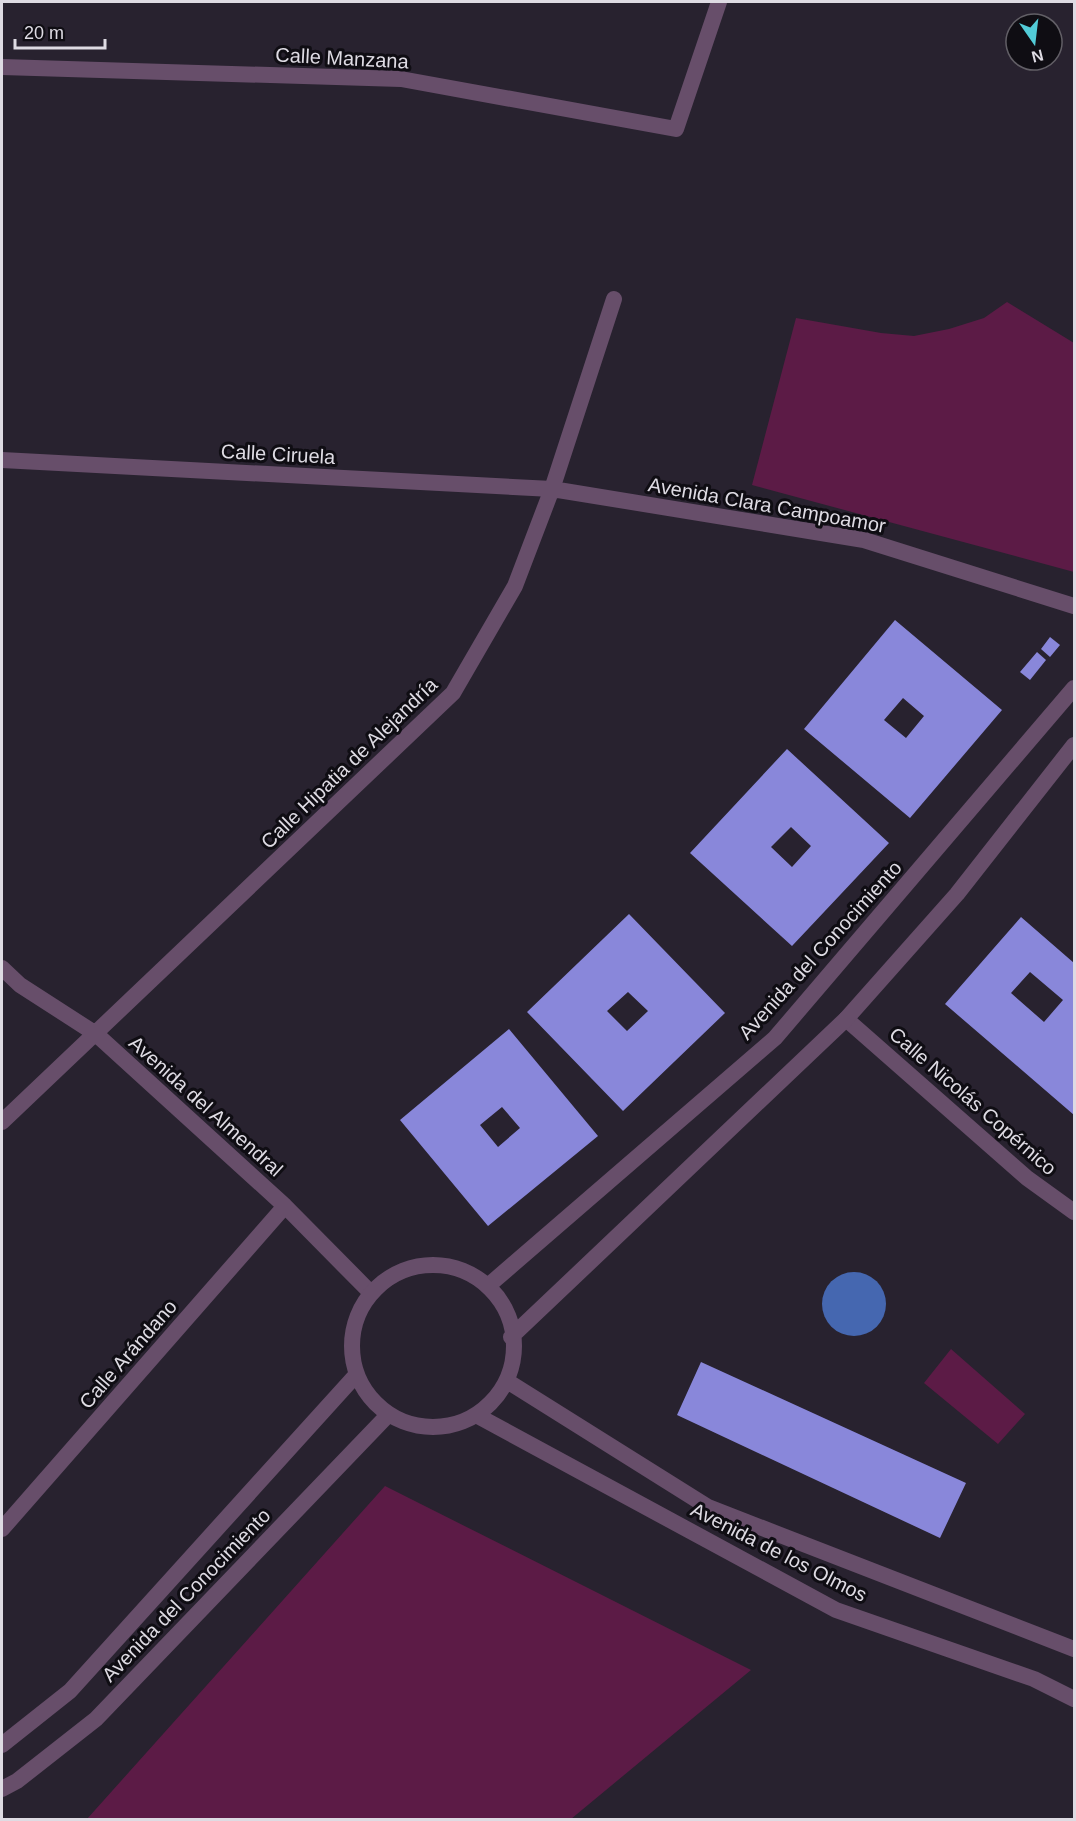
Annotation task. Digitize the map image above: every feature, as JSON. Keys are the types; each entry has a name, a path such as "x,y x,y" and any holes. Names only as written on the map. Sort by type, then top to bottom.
{"street":[{"name":"Calle Manzana","path":"2,67 401,79 676,129 719,2"},
{"name":"Calle Hipatia de Alejandría","path":"2,1122 453,693 515,586 552,489 614,299"},
{"name":"Calle Ciruela","path":"2,460 552,489"},
{"name":"Avenida Clara Campoamor","path":"552,489 864,540 1074,606"},
{"name":"Avenida del Conocimiento","path":"489,1285 775,1038 1074,688"},
{"path":"511,1337 846,1019 957,894 1074,745"},
{"name":"Avenida del Almendral","path":"2,968 20,985 96,1034 285,1206 369,1291"},
{"name":"Calle Nicolás Copérnico","path":"846,1019 1027,1178 1074,1212"},
{"name":"Calle Arándano","path":"2,1529 285,1206"},
{"path":"426,1264 460,1268 489,1285 505,1306 514,1354 507,1381 497,1396 476,1415 443,1427 415,1425 388,1415 370,1399 356,1375 351,1335 369,1291 398,1271 426,1264"},
{"name":"Avenida del Conocimiento","path":"2,1745 70,1691 356,1375"},
{"name":"Avenida de los Olmos","path":"507,1381 708,1507 1074,1649"},
{"name":"Avenida del Conocimiento","path":"2,1789 17,1781 96,1719 388,1415"},
{"name":"Avenida de los Olmos","path":"476,1415 836,1610 1034,1679 1074,1699"}],"shaded area":[{"path":"1007,302 1074,343 1074,572 752,485 796,318 881,333 914,336 949,329 984,318"},
{"path":"951,1349 1025,1414 998,1444 924,1383"},
{"path":"385,1486 751,1670 571,1819 87,1819"}],"water":[{"path":"854,1272 872,1278 880,1286 886,1304 880,1322 872,1330 854,1336 836,1330 828,1322 822,1304 828,1286 836,1278"}],"building":[{"path":"895,620 1002,710 910,818 804,729","holes":["903,698 924,716 906,738 884,720"]},
{"path":"1050,637 1060,645 1050,657 1041,649"},
{"path":"1037,652 1046,660 1030,680 1020,672"},
{"path":"787,749 889,843 792,946 690,853","holes":["791,827 811,846 792,867 771,847"]},
{"path":"629,914 725,1013 623,1111 527,1012","holes":["628,992 648,1011 627,1031 607,1011"]},
{"path":"1021,917 1074,963 1074,1115 945,1004","holes":["1030,972 1063,1000 1044,1022 1011,993"]},
{"path":"509,1029 598,1136 488,1226 400,1120","holes":["502,1107 520,1128 498,1147 480,1125"]},
{"path":"701,1362 966,1483 940,1538 677,1415"}]}
